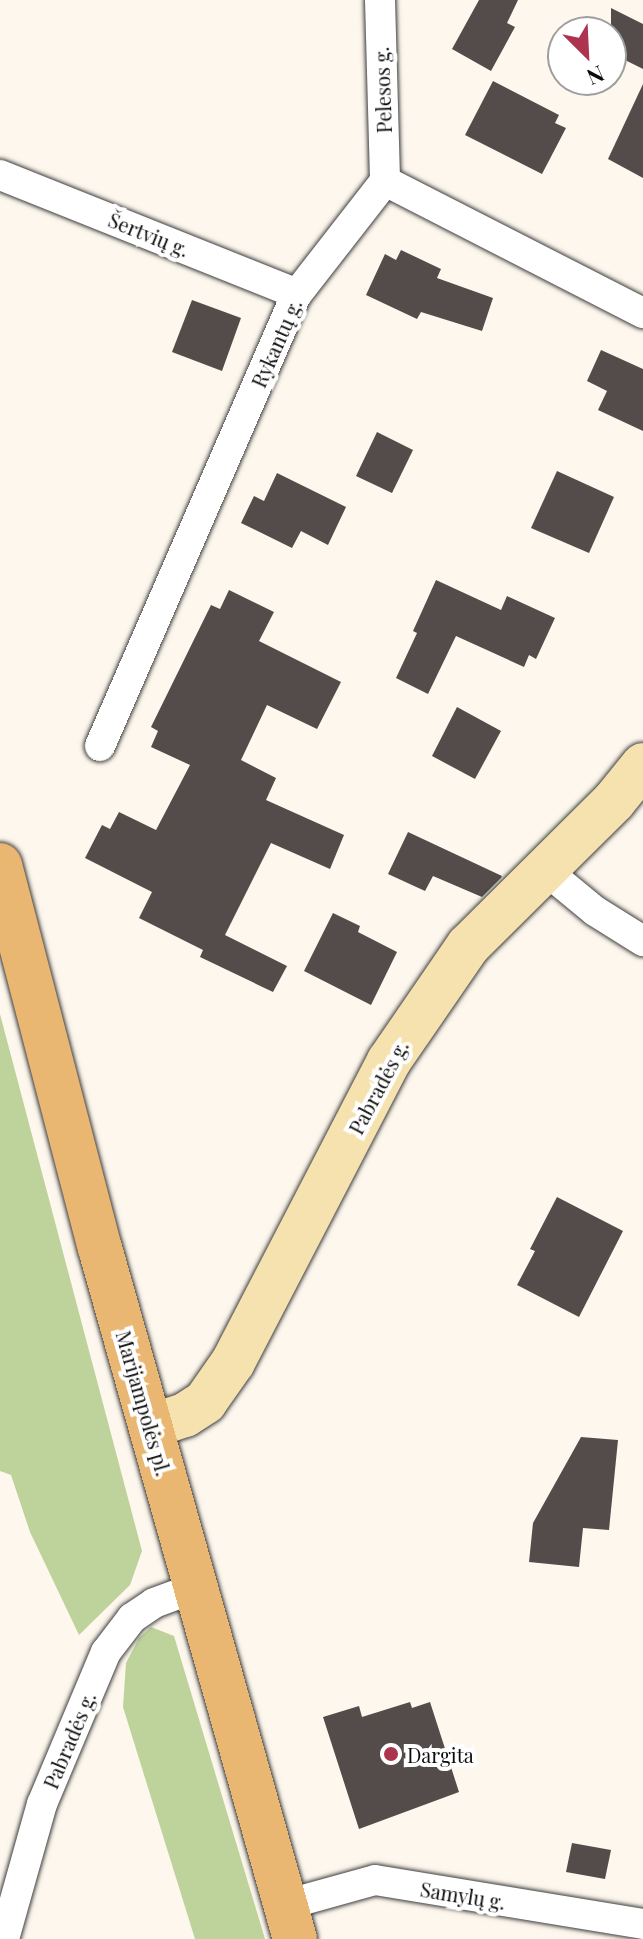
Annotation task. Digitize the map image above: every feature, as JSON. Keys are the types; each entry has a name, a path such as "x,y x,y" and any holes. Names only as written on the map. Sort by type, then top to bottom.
{"main road":[{"name":"Marijampolės pl.","path":"0,865 96,1232 290,1922"}],"street":[{"name":"Pelesos g.","path":"380,0 385,181"},
{"name":"Šertvių g.","path":"0,175 297,294"},
{"name":"Rykantų g.","path":"100,746 297,294 385,181"},
{"path":"385,181 643,313"},
{"name":"Pabradės g.","path":"151,1426 185,1415 205,1402 233,1362 389,1061 418,1014 468,946 614,801 643,765"},
{"path":"544,869 595,911 643,941"},
{"name":"Pabradės g.","path":"4,1939 42,1804 106,1652 132,1618 154,1603 197,1587"},
{"name":"Samylų g.","path":"290,1922 375,1880 643,1924"}],"green space":[{"path":"0,1014 142,1551 130,1585 79,1635 30,1532 11,1475 0,1471"},
{"path":"151,1627 174,1636 265,1939 195,1939 123,1707 126,1663 139,1638"}],"building":[{"path":"479,0 518,0 507,23 515,27 491,71 452,49"},
{"path":"611,8 627,16 611,16"},
{"path":"627,16 643,24 643,69 627,61"},
{"path":"493,81 559,115 555,123 566,128 542,174 465,135"},
{"path":"643,84 643,178 608,159"},
{"path":"401,250 441,269 437,278 493,298 482,331 421,312 417,319 366,295 385,254 396,260"},
{"path":"192,300 241,318 222,371 172,352"},
{"path":"601,350 643,369 643,431 598,410 607,391 587,381"},
{"path":"377,432 413,450 392,493 356,476"},
{"path":"557,471 614,497 589,553 531,528"},
{"path":"277,473 346,507 328,545 301,531 292,548 241,523 254,496 264,501"},
{"path":"436,580 501,610 507,596 555,618 536,659 529,655 524,667 456,636 428,694 396,678 417,633 413,631"},
{"path":"229,590 274,612 259,641 341,682 317,729 267,705 241,760 276,778 266,800 344,835 330,869 271,843 225,935 287,966 273,992 200,957 203,950 139,918 152,892 85,858 102,825 110,829 119,812 156,830 190,765 151,747 158,731 151,727 211,605 220,609"},
{"path":"457,707 501,731 475,779 432,756"},
{"path":"408,832 502,876 482,897 433,876 425,891 388,874"},
{"path":"333,913 360,926 358,932 397,952 371,1005 304,971"},
{"path":"557,1197 623,1231 579,1317 517,1285 535,1251 530,1249"},
{"path":"581,1437 618,1440 609,1530 583,1528 579,1567 529,1562 533,1523"},
{"name":"Dargita","path":"410,1702 412,1708 430,1702 459,1792 359,1829 323,1717 359,1706 362,1717"},
{"path":"572,1843 611,1850 605,1879 566,1872"}],"place":[{"name":"Dargita","path":"391,1754"}]}
